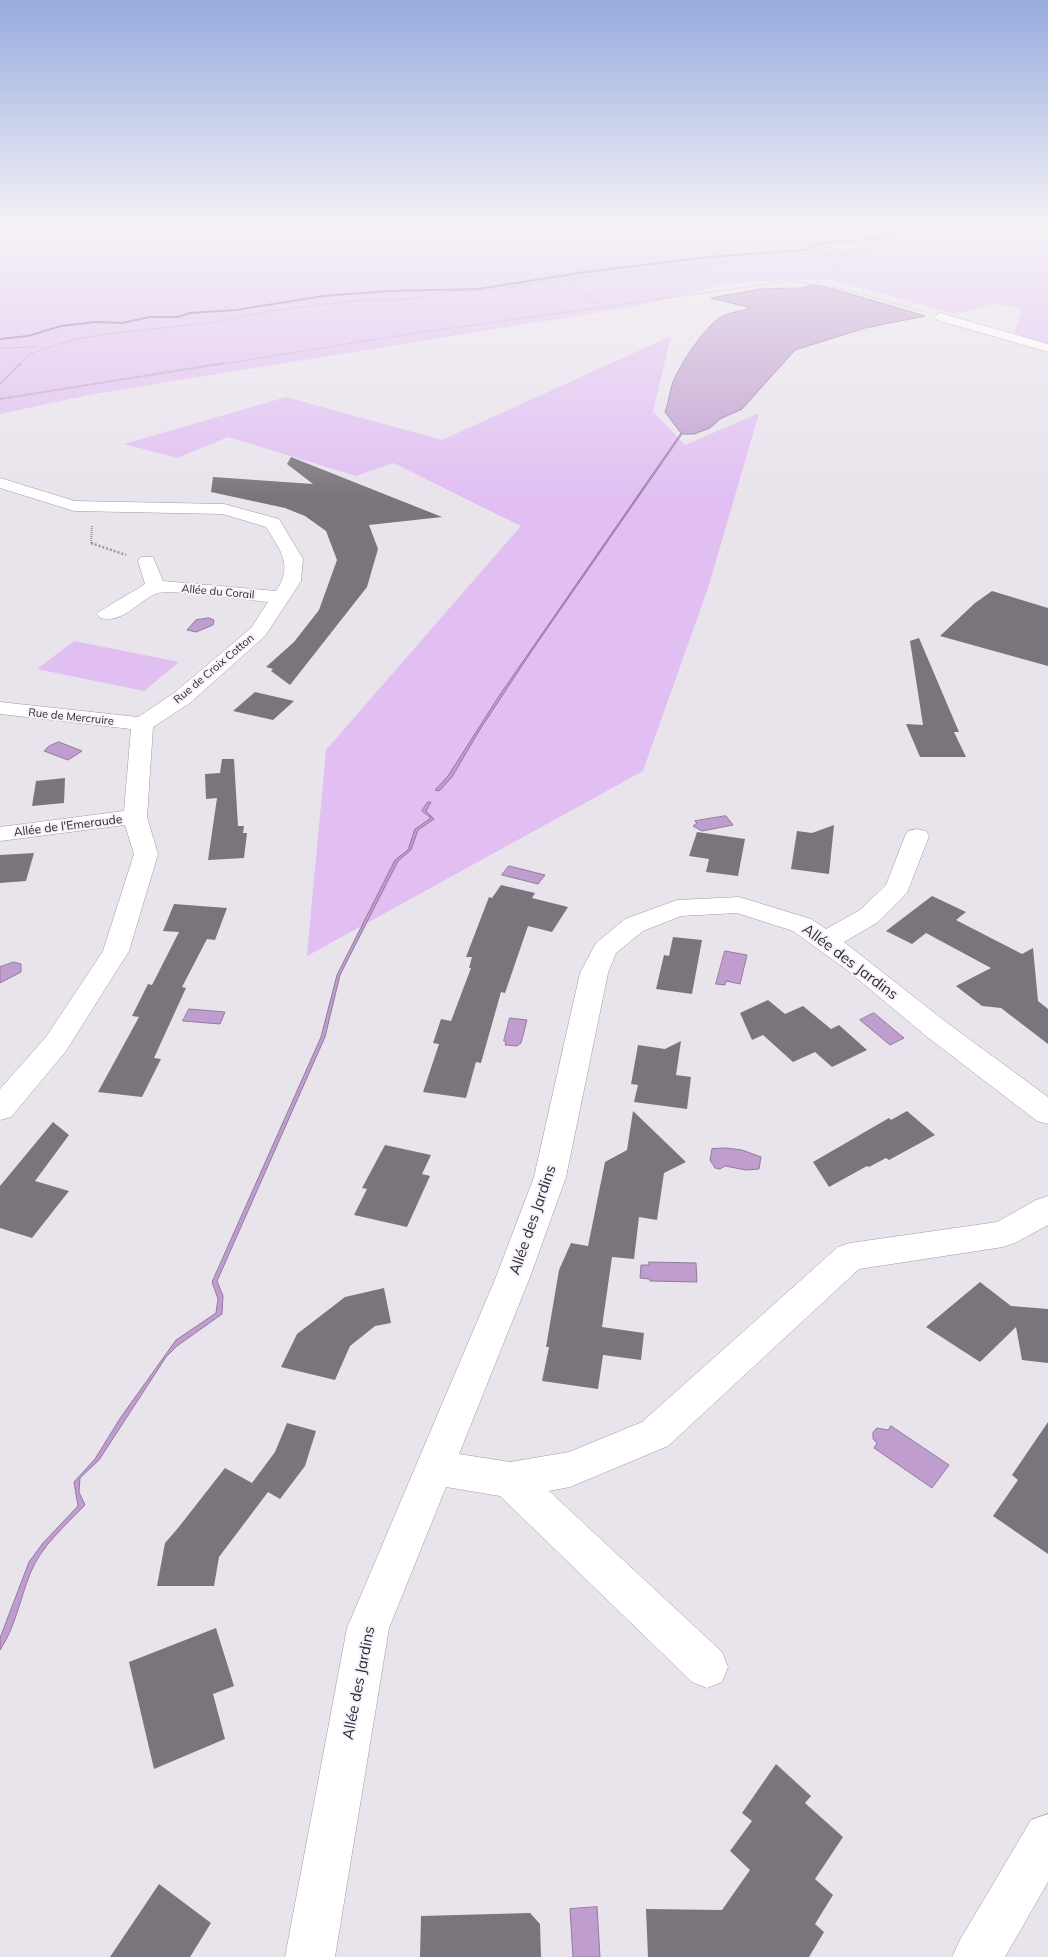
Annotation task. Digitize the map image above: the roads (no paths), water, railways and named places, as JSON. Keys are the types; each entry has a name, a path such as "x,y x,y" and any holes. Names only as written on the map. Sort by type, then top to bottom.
{"street":[{"path":"941,317 1048,348"},
{"name":"Rue de Croix Cotton","path":"0,483 74,506 224,509 273,523 294,558 292,581 258,632 182,698 142,724"},
{"path":"107,614 124,606 155,586 147,561"},
{"name":"Allée du Corail","path":"155,586 281,597"},
{"name":"Rue de Mercruire","path":"0,708 142,724"},
{"path":"0,1109 56,1044 116,951 146,854 135,818 142,724"},
{"name":"Allée de l'Emeraude","path":"0,834 135,818"},
{"path":"824,941 869,916 898,888 917,836"},
{"name":"Allée des Jardins","path":"310,1957 368,1628 513,1277 550,1177 594,974 605,949 634,925 677,908 739,905 802,925 1048,1113"},
{"path":"434,1467 510,1480 570,1469 654,1434 740,1359 850,1257 1003,1234 1048,1209"},
{"path":"510,1480 707,1667"},
{"path":"977,1957 1048,1837"}],"waterway":[{"path":"0,339 28,336 61,326 96,322 122,323 150,317 181,316"}]}
